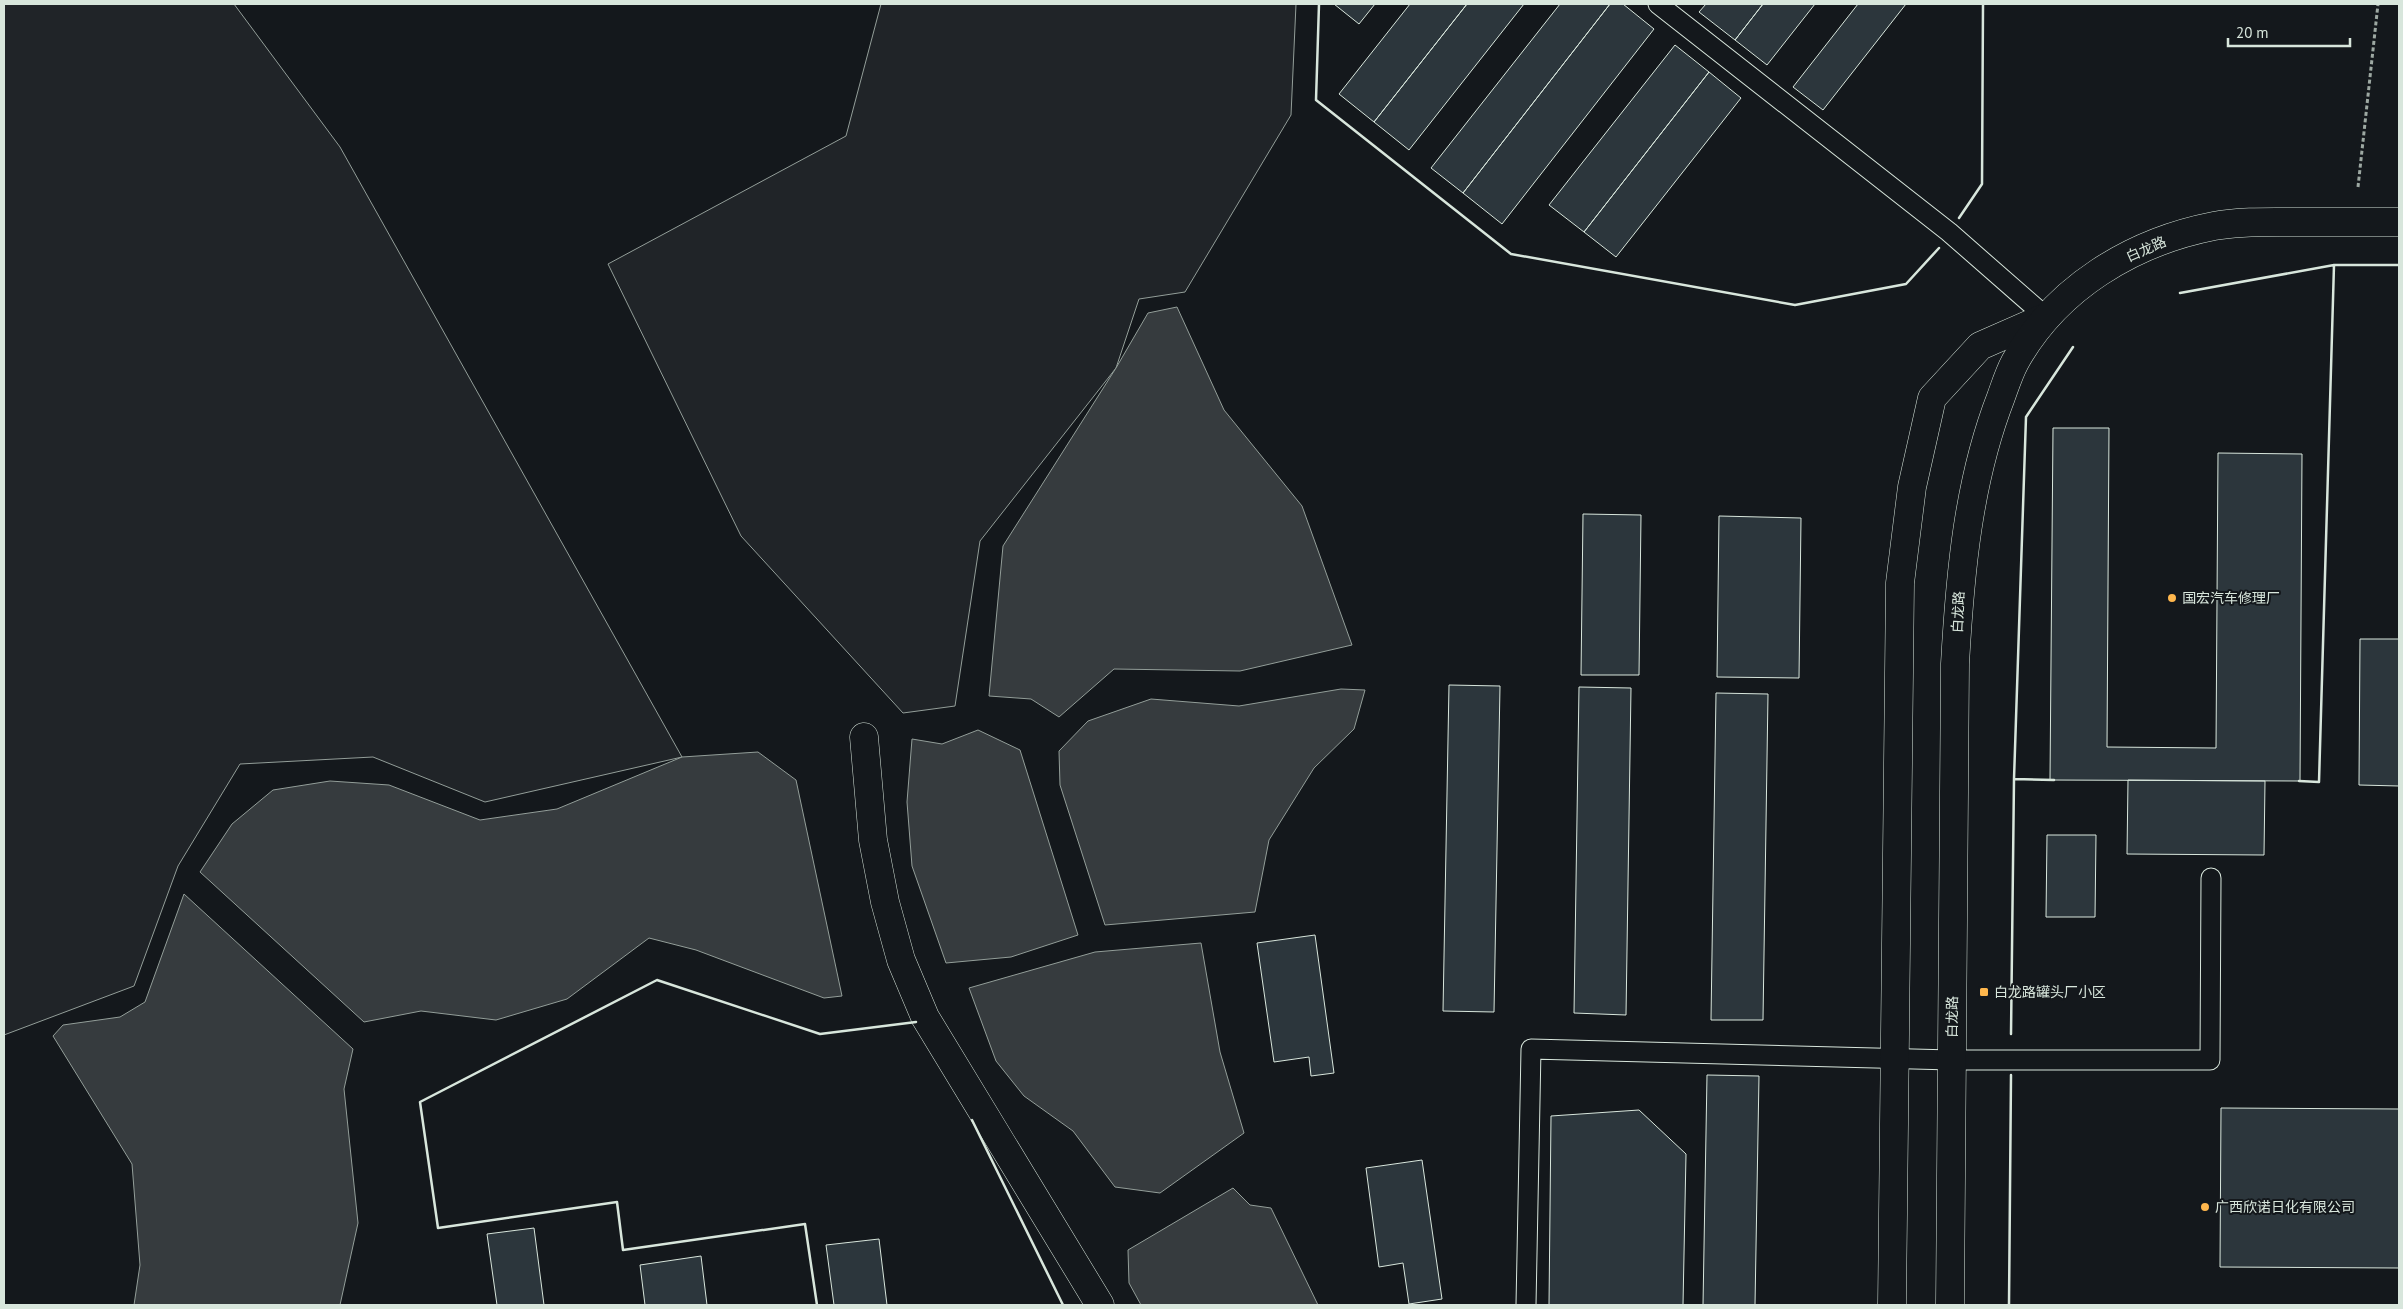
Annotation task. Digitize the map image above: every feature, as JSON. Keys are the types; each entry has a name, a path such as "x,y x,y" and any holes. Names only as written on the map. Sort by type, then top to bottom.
{"street":[{"name":"白龙路","path":"1950,1305 1955,664 1959,580 1973,495 1990,426 2014,363 2046,317 2073,291 2103,270 2139,250 2177,236 2215,226 2256,222 2399,222"},
{"path":"1892,1305 1900,583 1912,487 1932,398 1980,346 2046,317"},
{"path":"864,737 873,840 901,960 925,1017 1100,1305"}],"lane":[{"path":"1658,4 1949,232 2046,317"},
{"path":"1526,1305 1531,1049 1952,1060 2210,1060 2211,878"}],"path":[{"path":"2354,222 2378,4"}],"shaded area":[{"path":"4,4 234,4 340,147 682,757 485,802 373,757 240,764 178,866 134,986 4,1035"},
{"path":"881,4 1296,4 1291,115 1185,292 1139,299 1116,368 980,541 955,706 903,713 741,536 608,264 846,136"},
{"path":"1177,307 1224,410 1302,506 1352,645 1240,671 1114,669 1059,717 1031,699 989,696 1003,546 1116,368 1148,313"},
{"path":"1341,689 1365,690 1354,729 1314,768 1269,840 1255,912 1105,925 1060,785 1059,751 1088,721 1151,699 1239,706"},
{"path":"978,730 1020,750 1078,935 1011,957 946,963 912,866 907,802 912,739 942,744"},
{"path":"758,752 796,780 842,996 824,998 696,950 649,938 567,999 496,1020 421,1011 364,1022 200,872 232,824 273,790 330,781 389,785 480,820 557,809 682,757"},
{"path":"184,894 353,1049 344,1089 358,1223 340,1305 134,1305 140,1265 132,1164 53,1036 63,1025 120,1017 145,1002"},
{"path":"1201,943 1220,1052 1244,1133 1160,1193 1115,1187 1073,1131 1024,1096 996,1061 969,988 1095,952"},
{"path":"1233,1188 1250,1205 1271,1208 1318,1305 1141,1305 1129,1283 1128,1250"}],"building":[{"path":"1334,4 1375,4 1359,24"},
{"path":"1410,4 1467,4 1374,122 1339,94"},
{"path":"1467,4 1524,4 1409,150 1374,122"},
{"path":"1560,4 1610,4 1463,193 1431,168"},
{"path":"1610,4 1623,4 1654,29 1502,224 1463,193"},
{"path":"1706,4 1763,4 1735,40 1699,12"},
{"path":"1763,4 1815,4 1767,65 1735,40"},
{"path":"1858,4 1906,4 1823,110 1793,87"},
{"path":"1675,45 1709,72 1584,232 1549,205"},
{"path":"1709,72 1741,98 1616,257 1584,232"},
{"path":"2053,428 2109,428 2107,747 2216,748 2218,453 2302,454 2300,781 2050,780"},
{"path":"1583,514 1641,515 1639,675 1581,675"},
{"path":"1719,516 1801,518 1799,678 1717,677"},
{"path":"2360,639 2399,639 2399,786 2359,785"},
{"path":"1449,685 1500,686 1494,1012 1443,1011"},
{"path":"1579,687 1631,688 1626,1015 1574,1013"},
{"path":"1716,693 1768,694 1763,1020 1711,1020"},
{"path":"2128,780 2265,781 2264,855 2127,854"},
{"path":"2047,835 2096,835 2095,917 2046,917"},
{"path":"1315,935 1334,1073 1311,1076 1309,1057 1274,1062 1257,943"},
{"path":"1707,1075 1759,1076 1755,1305 1703,1305"},
{"path":"2221,1108 2399,1109 2399,1268 2220,1267"},
{"path":"1639,1110 1686,1154 1683,1305 1549,1305 1551,1116"},
{"path":"1422,1160 1442,1299 1409,1304 1403,1263 1379,1267 1366,1168"},
{"path":"534,1228 544,1305 497,1305 487,1234"},
{"path":"879,1239 887,1305 834,1305 826,1245"},
{"path":"701,1256 707,1305 645,1305 640,1265"}],"wall":[{"path":"1319,4 1316,100 1511,254 1795,305 1906,284 1939,248"},
{"path":"1959,218 1982,184 1983,4"},
{"path":"2180,293 2334,265 2399,265"},
{"path":"2299,781 2319,782 2334,265"},
{"path":"2011,1034 2014,779 2026,417 2073,347"},
{"path":"2014,779 2054,780"},
{"path":"817,1305 805,1224 623,1250 617,1202 438,1228 420,1102 657,980 820,1034 916,1022"},
{"path":"2009,1305 2011,1075"},
{"path":"972,1120 1063,1305"}],"place":[{"name":"国宏汽车修理厂","path":"2172,598"},
{"name":"白龙路罐头厂小区","path":"1984,992"},
{"name":"广西欣诺日化有限公司","path":"2205,1207"}]}
